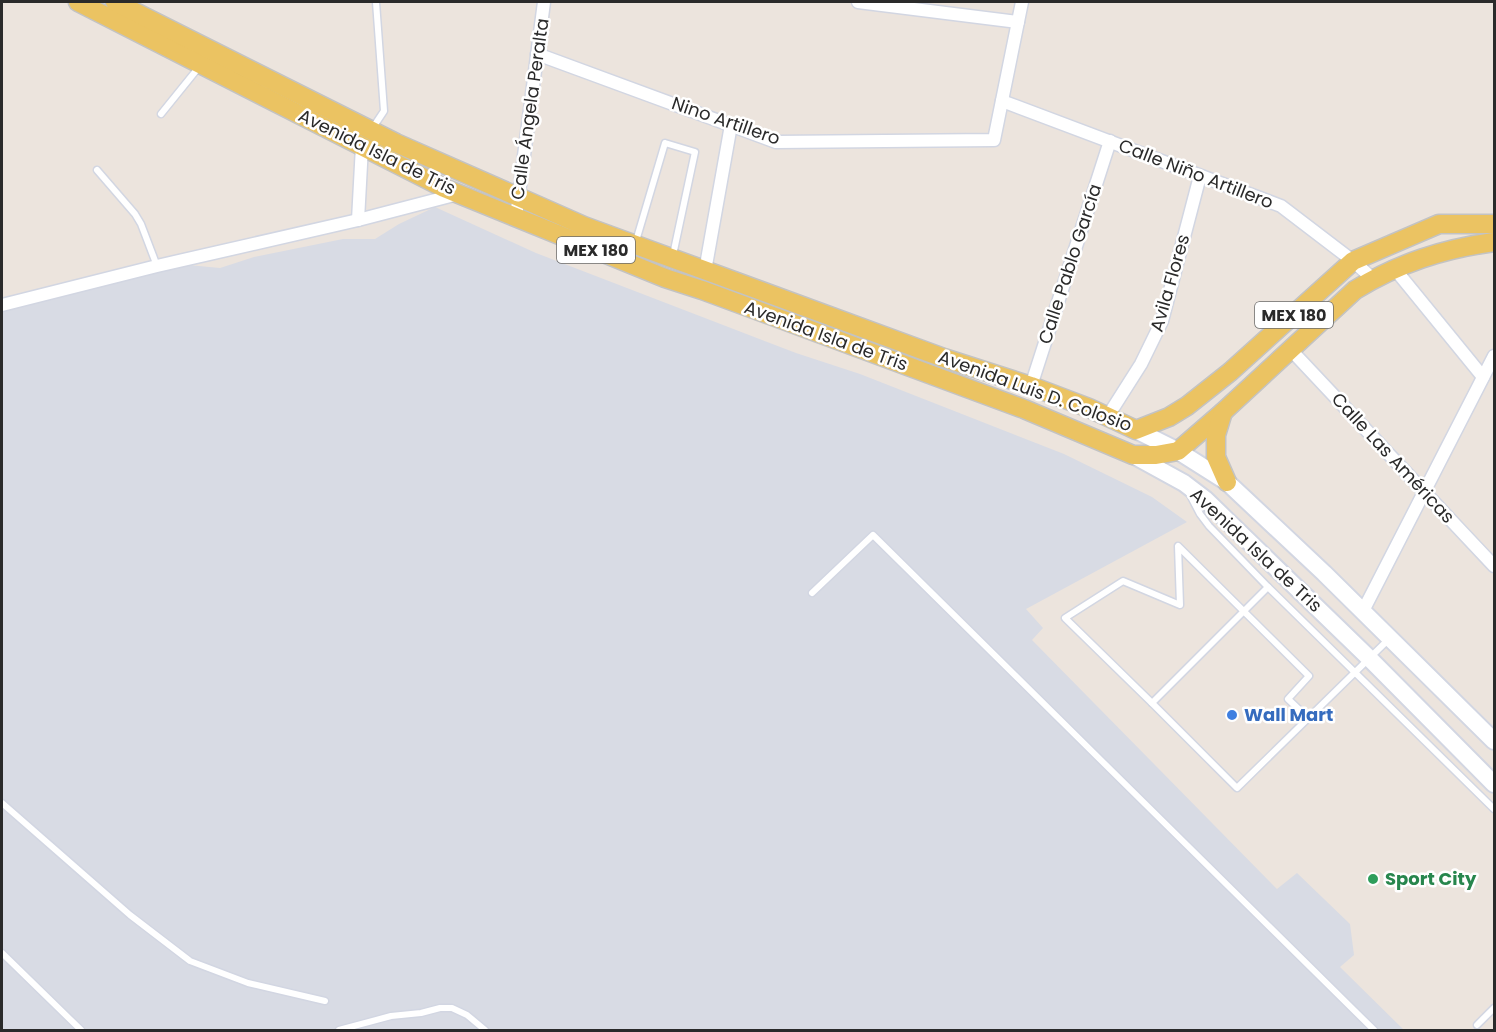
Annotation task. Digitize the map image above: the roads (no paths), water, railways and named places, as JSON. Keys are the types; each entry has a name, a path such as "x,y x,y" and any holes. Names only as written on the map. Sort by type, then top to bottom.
{"main road":[{"name":"Avenida Isla de Tris","path":"78,2 201,64 367,138 444,188 665,278 1024,409 1133,455 1184,483 1205,499 1369,658 1494,784"},
{"name":"Avenida Luis D. Colosio","path":"115,2 367,138 396,143 584,226 944,358 1030,386 1108,416 1136,430 1169,417 1187,406 1230,372 1353,261 1439,224 1494,224"},
{"name":"MEX 180","path":"1178,451 1355,290 1394,268 1430,255 1494,242"},
{"path":"1223,412 1216,435 1216,457 1227,482"},
{"name":"Avenida Isla de Tris","path":"1136,430 1178,451 1227,482 1324,573 1494,741"},
{"name":"Avenida Luis D. Colosio","path":"1133,455 1156,455 1178,451"}],"street":[{"name":"Calle Ángela Peralta","path":"516,217 544,2"},
{"path":"858,2 1018,22"},
{"path":"1002,100 1022,2"},
{"name":"Nino Artillero","path":"537,54 776,142 994,140 1002,100"},
{"name":"Calle Niño Artillero","path":"1002,100 1281,206 1373,279"},
{"path":"705,270 731,125"},
{"path":"358,219 367,138"},
{"name":"Calle Pablo García","path":"1030,386 1110,141"},
{"name":"Avila Flores","path":"1108,416 1141,364 1162,321 1200,176"},
{"path":"2,305 459,194"},
{"path":"1394,268 1483,377"},
{"name":"Calle Las Américas","path":"1291,350 1494,566"},
{"path":"1363,611 1494,356"}],"lane":[{"path":"367,138 384,111 376,2"},
{"path":"161,114 201,64"},
{"path":"635,245 665,143 695,152 673,259"},
{"path":"97,170 135,214 157,266"},
{"path":"1184,483 1209,526 1494,809"},
{"path":"812,592 873,535 1374,1030"},
{"path":"1308,718 1288,699 1308,676 1178,546 1180,605 1123,581 1065,618 1237,788 1390,638"},
{"path":"1152,703 1268,587"},
{"path":"2,803 130,915 190,961 248,983 325,1001"},
{"path":"2,953 81,1030"},
{"path":"339,1030 391,1016 452,1008 467,1015 484,1030"},
{"path":"1477,1025 1494,1008"}],"place":[{"name":"Wall Mart","path":"1232,715"},
{"name":"Sport City","path":"1373,879"}]}
